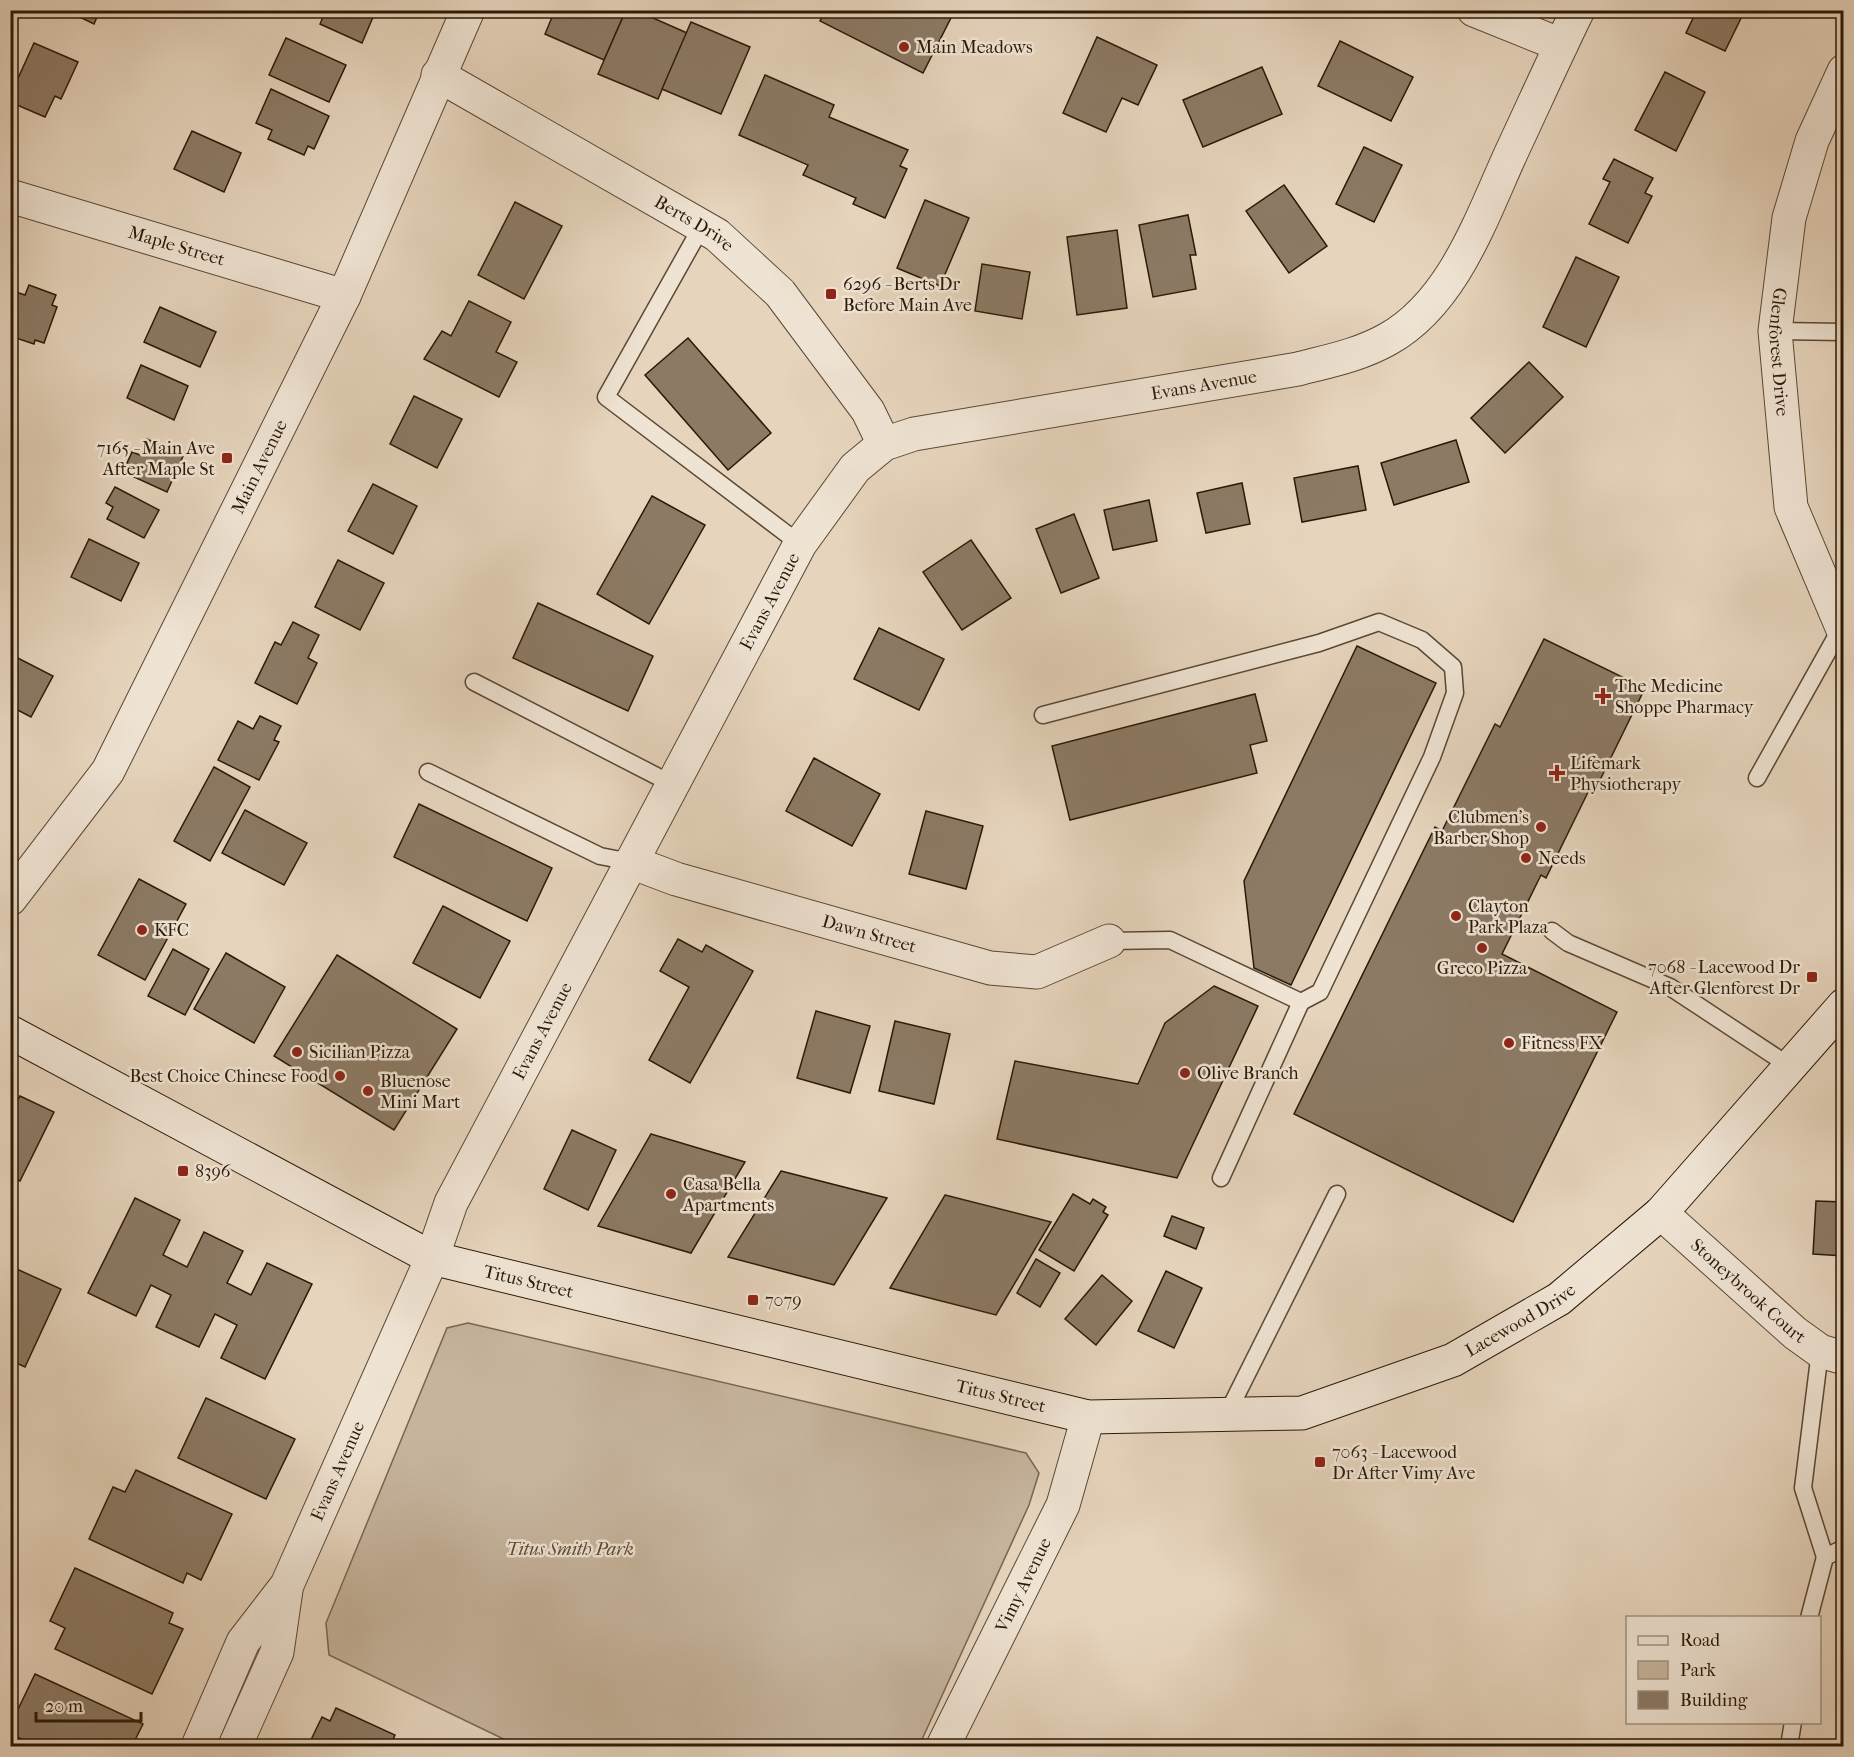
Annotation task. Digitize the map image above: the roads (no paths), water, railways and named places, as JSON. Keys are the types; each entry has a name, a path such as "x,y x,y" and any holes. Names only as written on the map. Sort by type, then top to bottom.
{"street":[{"name":"Main Avenue","path":"10,899 108,771 344,296 468,10"},
{"path":"1474,10 1561,45"},
{"name":"Evans Avenue","path":"198,1746 243,1642 287,1585 432,1258 451,1203 800,544 855,468 884,444 914,434 1298,369 1353,355 1390,338 1421,313 1448,280 1476,230 1578,10"},
{"name":"Glenforest Drive","path":"1842,630 1791,507 1775,331 1789,218 1812,141 1844,71"},
{"name":"Berts Drive","path":"438,75 717,235 780,293 868,411 884,444"},
{"name":"Maple Street","path":"10,196 344,296"},
{"name":"Dawn Street","path":"631,862 676,879 990,968 1038,972 1108,941"},
{"name":"Lacewood Drive","path":"1088,1417 1302,1413 1453,1360 1559,1299 1661,1213 1844,1005"},
{"name":"Titus Street","path":"10,1032 432,1258 1088,1417"},
{"name":"Stoneybrook Court","path":"1661,1213 1795,1334 1832,1354"},
{"name":"Vimy Avenue","path":"950,1744 1063,1505 1088,1417"},
{"name":"Evans Avenue","path":"235,1746 277,1652 287,1585"}],"lane":[{"path":"702,226 606,397 800,544"},
{"path":"1775,331 1843,335"},
{"path":"1043,715 1319,643 1379,622 1422,640 1453,667 1455,693 1431,757 1320,992 1301,1002 1221,1179"},
{"path":"1757,778 1842,630"},
{"path":"474,682 672,784"},
{"path":"428,772 600,856 631,862"},
{"path":"1552,931 1568,944 1670,987 1791,1067"},
{"path":"1108,941 1170,940 1301,1002"},
{"path":"1227,1414 1337,1194"},
{"path":"1809,1616 1825,1557 1803,1488 1832,1354"},
{"path":"1825,1557 1844,1548"},
{"path":"1789,1746 1793,1724"}],"place":[{"name":"Main Meadows","path":"904,47"},
{"name":"6296 - Berts Dr Before Main Ave","path":"831,294"},
{"name":"7165 - Main Ave After Maple St","path":"227,458"},
{"name":"The Medicine Shoppe Pharmacy","path":"1603,696"},
{"name":"Lifemark Physiotherapy","path":"1557,773"},
{"name":"Clubmen's Barber Shop","path":"1541,827"},
{"name":"Needs","path":"1526,858"},
{"name":"Clayton Park Plaza","path":"1456,916"},
{"name":"KFC","path":"142,930"},
{"name":"Greco Pizza","path":"1482,948"},
{"name":"7068 - Lacewood Dr After Glenforest Dr","path":"1812,977"},
{"name":"Fitness FX","path":"1509,1043"},
{"name":"Sicilian Pizza","path":"297,1052"},
{"name":"Olive Branch","path":"1185,1073"},
{"name":"Best Choice Chinese Food","path":"340,1076"},
{"name":"Bluenose Mini Mart","path":"368,1091"},
{"name":"8396","path":"183,1171"},
{"name":"Casa Bella Apartments","path":"671,1194"},
{"name":"7079","path":"753,1300"},
{"name":"7063 - Lacewood Dr After Vimy Ave","path":"1320,1462"}],"park label":[{"name":"Titus Smith Park","path":"570,1549"}]}
